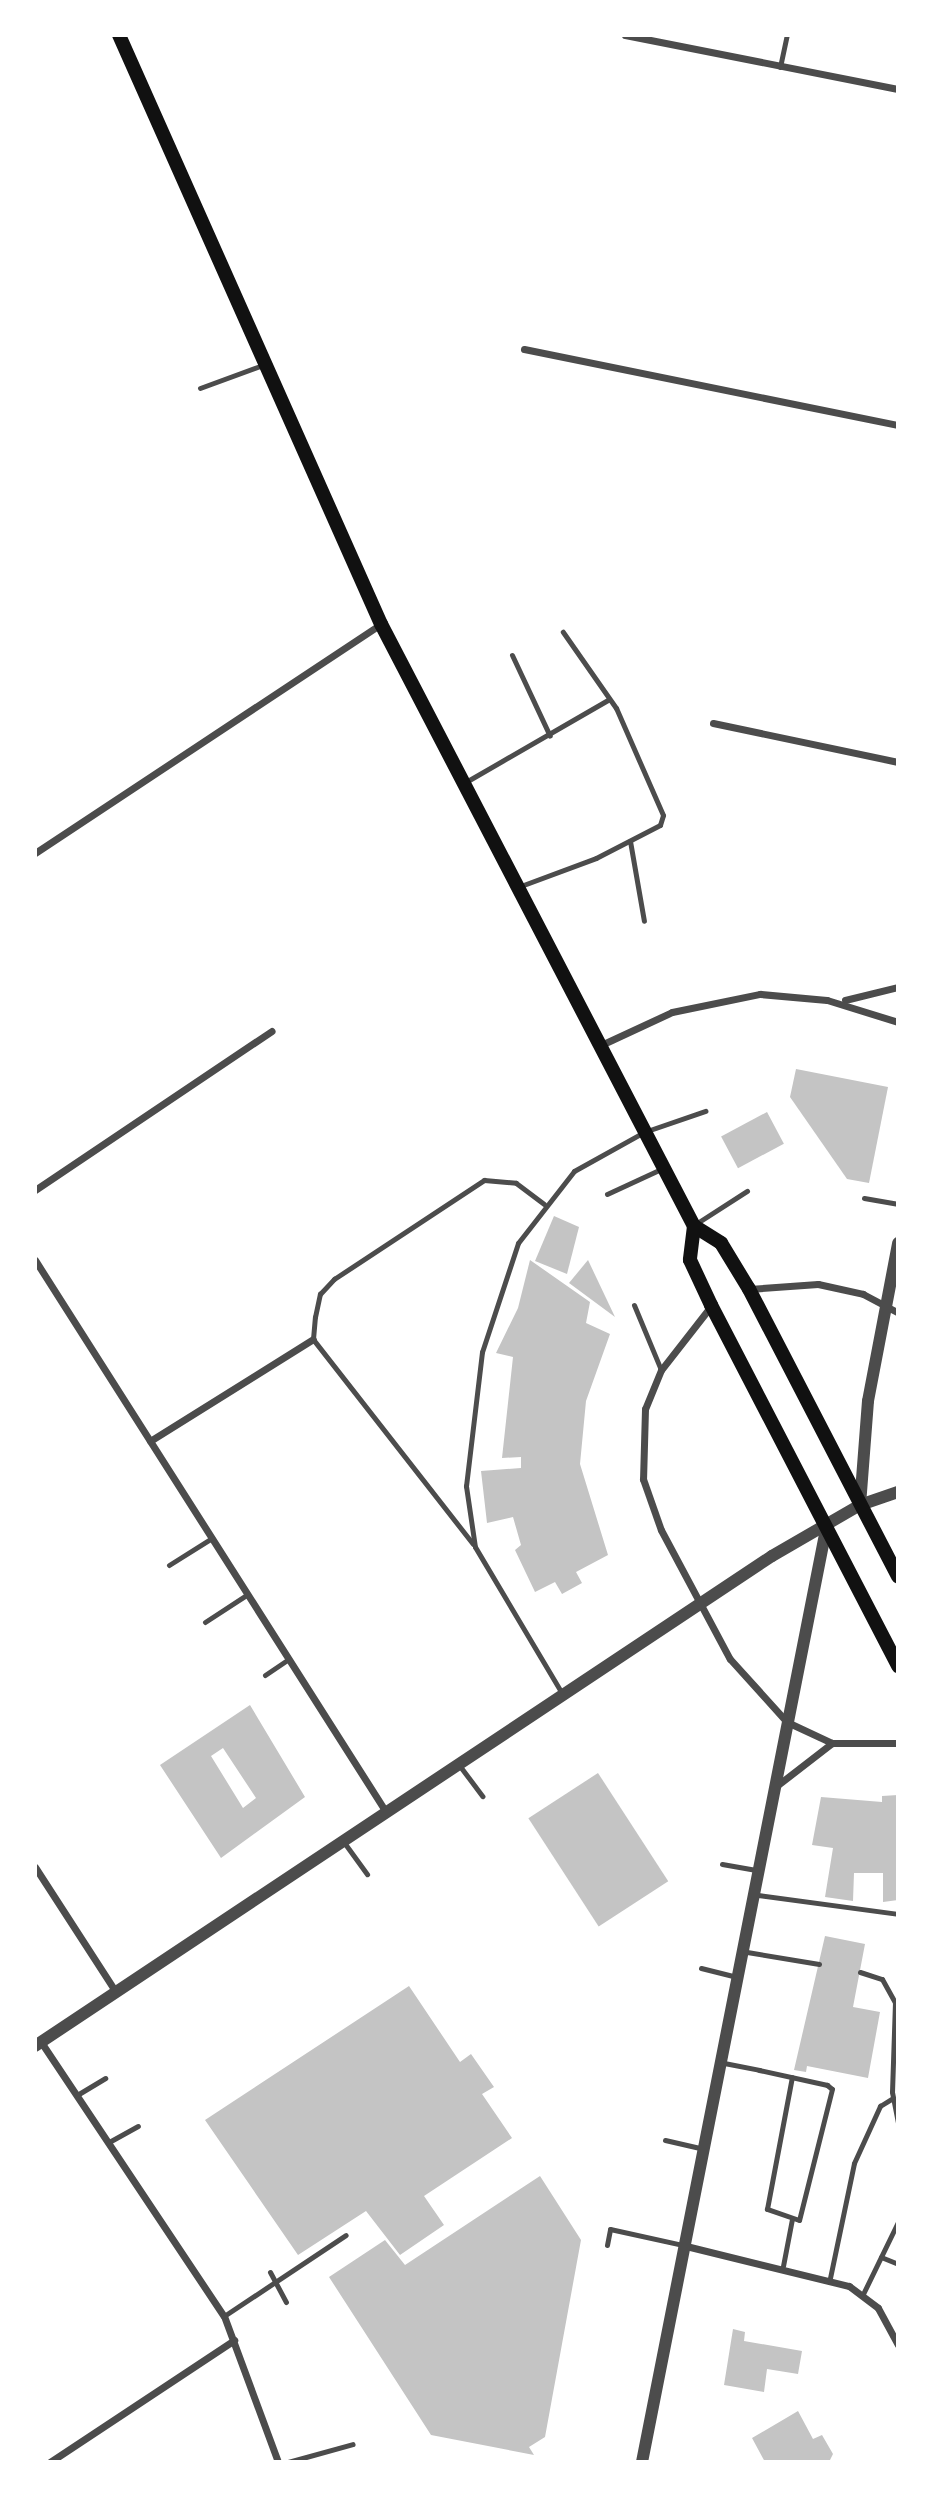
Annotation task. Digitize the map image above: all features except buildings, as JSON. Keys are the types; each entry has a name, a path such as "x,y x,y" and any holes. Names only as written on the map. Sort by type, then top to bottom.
{"main road":[{"path":"119,35 381,624 694,1226 721,1242 749,1289 898,1577"},
{"path":"694,1226 690,1260 898,1666"}],"street":[{"path":"625,35 898,89"},
{"path":"524,349 898,425"},
{"path":"35,853 381,624"},
{"path":"713,723 898,762"},
{"path":"601,1045 718,999 760,994 827,1000 880,996 898,987"},
{"path":"827,1000 898,1022"},
{"path":"35,1190 272,1031"},
{"path":"860,1505 868,1401 898,1243"},
{"path":"35,1261 386,1812"},
{"path":"749,1289 818,1284 887,1303 898,1312"},
{"path":"711,1305 661,1370 645,1409 643,1479 661,1531 730,1659 787,1721 832,1743 898,1743"},
{"path":"150,1441 313,1339"},
{"path":"278,2462 223,2316 109,2142 38,2044 701,1604 860,1505 898,1492"},
{"path":"642,2462 764,1871 787,1721 827,1524"},
{"path":"779,1784 832,1743"},
{"path":"35,1867 116,1992"},
{"path":"686,2246 830,2278 878,2308 898,2345"},
{"path":"50,2462 234,2340"}],"lane":[{"path":"780,67 787,35"},
{"path":"200,388 265,364"},
{"path":"518,887 630,841 660,825 662,805 608,700 563,632"},
{"path":"512,655 550,736"},
{"path":"464,783 550,736 608,700"},
{"path":"630,841 644,921"},
{"path":"475,1547 466,1486 482,1352 518,1244 544,1205 574,1171 644,1132 705,1111"},
{"path":"607,1194 663,1168"},
{"path":"544,1205 509,1180 484,1180 334,1279 320,1294 313,1339 475,1547 563,1695"},
{"path":"694,1226 747,1191"},
{"path":"864,1198 898,1204"},
{"path":"634,1306 661,1370"},
{"path":"169,1565 212,1538"},
{"path":"205,1622 248,1594"},
{"path":"265,1675 289,1659"},
{"path":"458,1765 482,1796"},
{"path":"343,1841 367,1874"},
{"path":"722,1864 764,1871"},
{"path":"758,1895 831,1910 898,1914"},
{"path":"747,1952 819,1964"},
{"path":"701,1968 742,1978"},
{"path":"860,1972 882,1979 895,2002 893,2098 898,2124"},
{"path":"724,2063 792,2077 832,2089 804,2218 792,2219 767,2209 792,2077"},
{"path":"77,2095 105,2078"},
{"path":"830,2278 854,2163 880,2106 893,2098"},
{"path":"109,2142 138,2126"},
{"path":"665,2140 706,2149"},
{"path":"783,2266 792,2219"},
{"path":"862,2296 898,2222"},
{"path":"607,2245 610,2229 686,2246"},
{"path":"223,2316 346,2235"},
{"path":"881,2257 898,2264"},
{"path":"271,2272 286,2302"},
{"path":"288,2462 353,2444"},
{"path":"317,2454 321,2462"}]}
